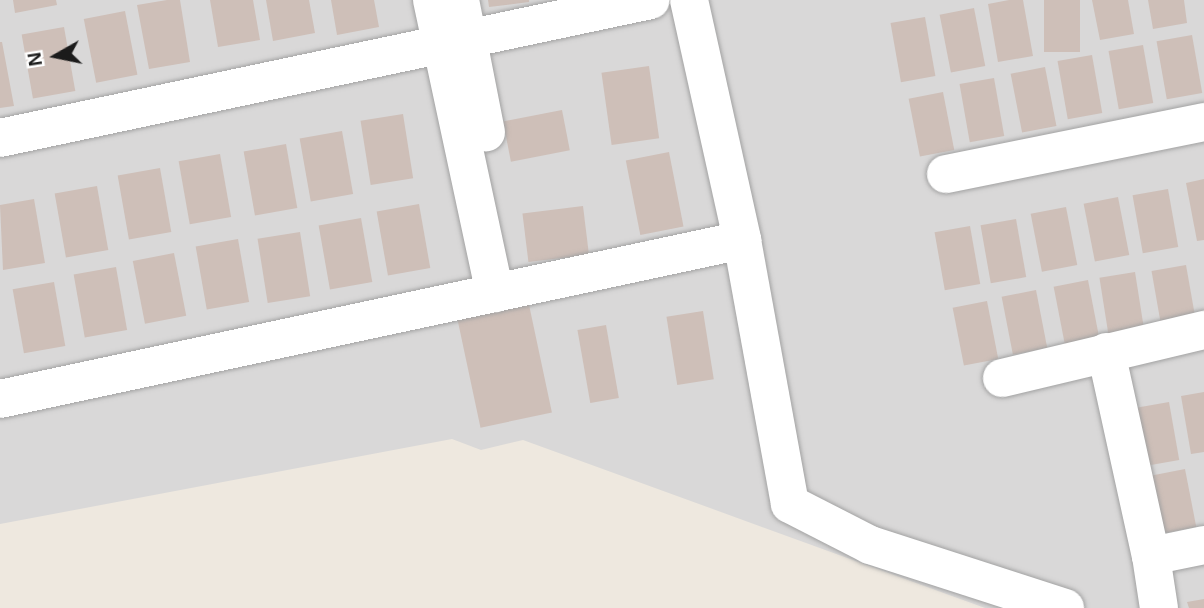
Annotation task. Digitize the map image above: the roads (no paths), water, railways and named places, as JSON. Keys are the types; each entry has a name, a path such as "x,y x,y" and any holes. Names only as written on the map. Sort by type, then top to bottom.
{"street":[{"path":"432,0 454,41 506,290"},
{"path":"454,41 460,0"},
{"path":"0,138 651,0"},
{"path":"689,0 742,240 790,504 870,545 1065,608"},
{"path":"946,174 1204,122"},
{"path":"0,399 742,240"},
{"path":"1002,378 1204,330"},
{"path":"1106,352 1151,556 1159,608"},
{"path":"1151,556 1204,545"}]}
